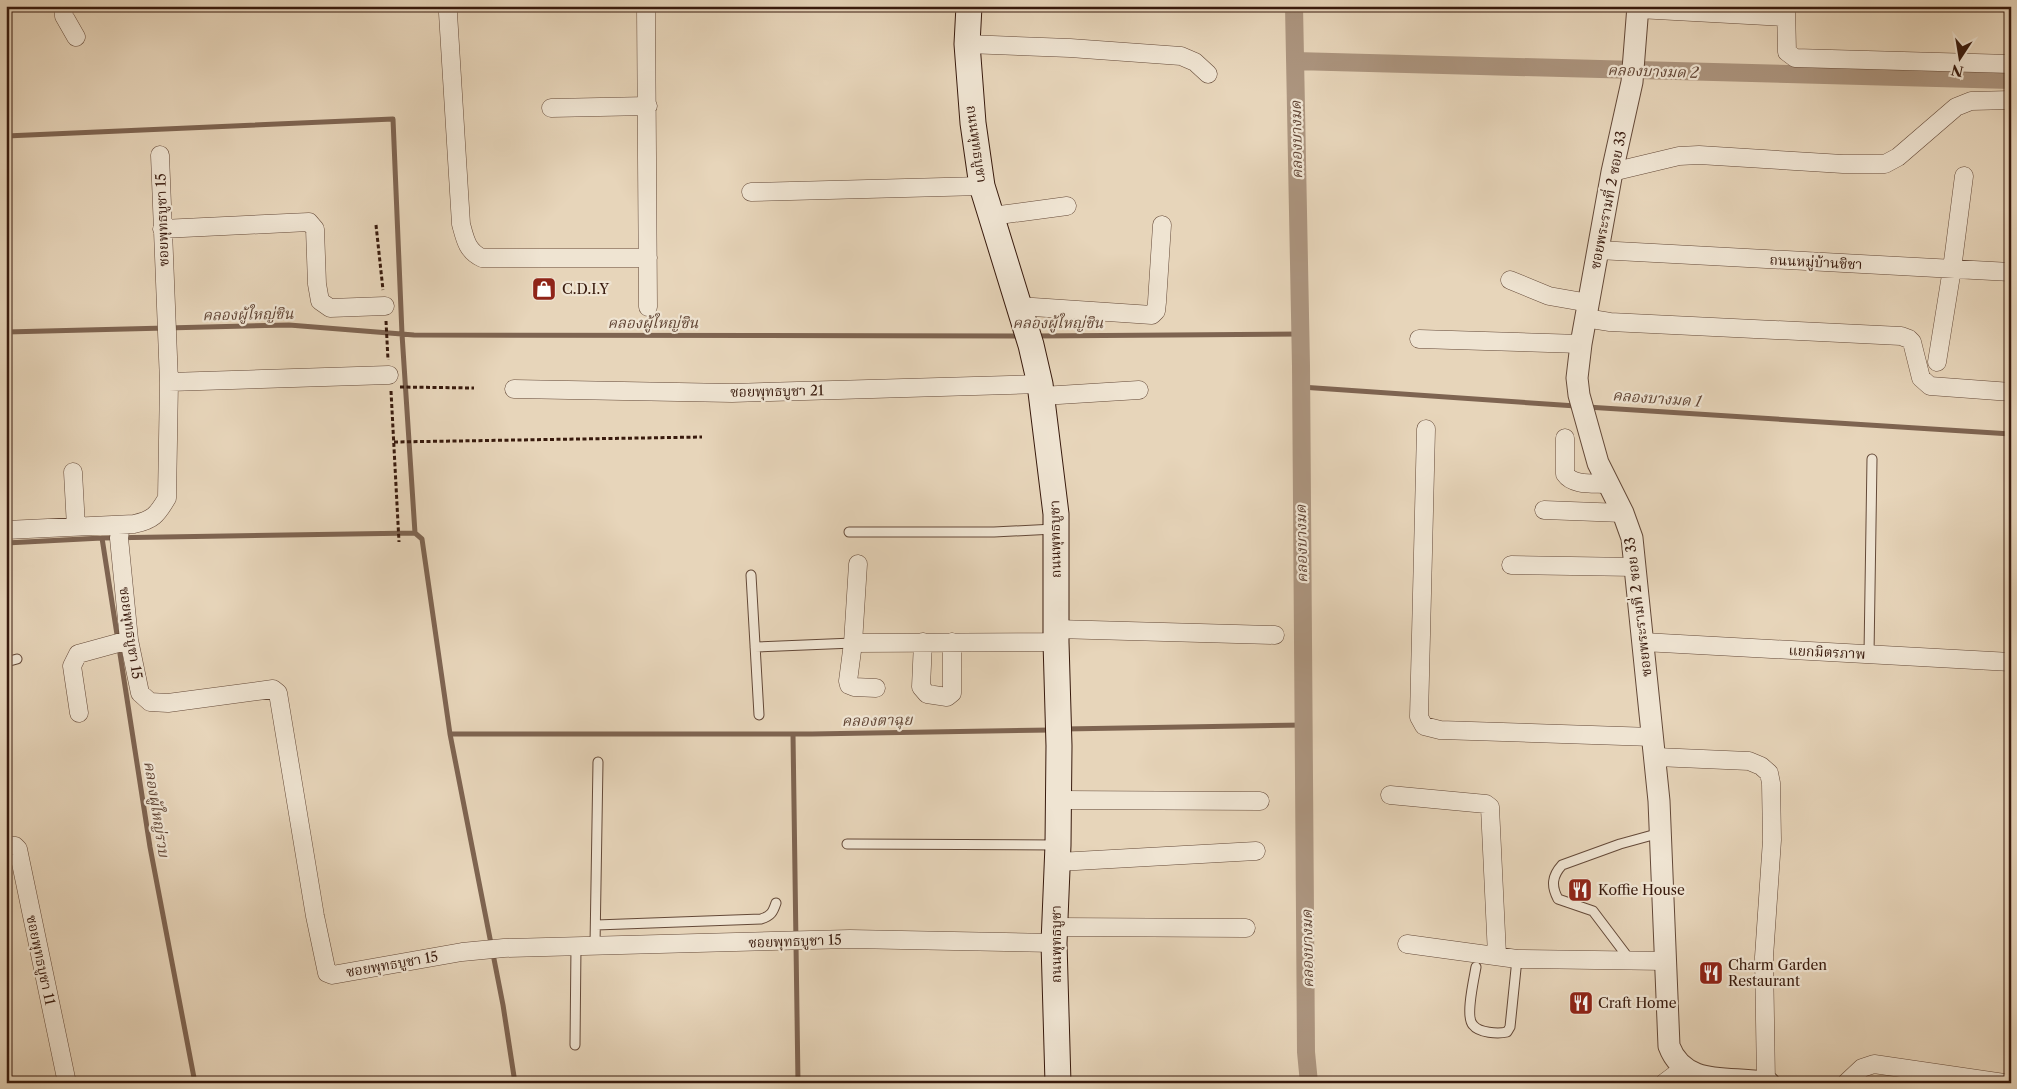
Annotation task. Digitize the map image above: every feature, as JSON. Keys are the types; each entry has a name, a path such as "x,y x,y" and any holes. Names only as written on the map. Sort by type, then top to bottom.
{"main road":[{"name":"ถนนพุทธบูชา","path":"969,6 967,44 973,123 982,186 1031,346 1041,390 1056,514 1059,800 1055,935 1058,1083"}],"street":[{"path":"63,6 64,16 76,37"},
{"path":"646,6 648,307"},
{"path":"1638,8 1786,12 1787,52 1791,57 1796,58 2011,64"},
{"name":"ซอยพระรามที่ 2 ซอย 33","path":"1638,8 1632,82 1612,172 1581,344 1577,378 1579,395 1598,463 1623,513 1632,538 1661,833 1669,1046 1676,1062 1694,1075"},
{"path":"448,13 461,224 466,244 473,254 482,258 492,259 648,258"},
{"path":"967,44 1070,48 1181,56 1195,62 1208,74"},
{"path":"1612,172 1679,156 1699,155 1843,164 1885,164 1898,157 1956,107 1971,101 2011,100"},
{"path":"551,108 648,106"},
{"name":"ซอยพุทธบูชา 15","path":"6,530 121,525 150,520 159,511 167,498 169,382 160,155"},
{"path":"1937,362 1964,176"},
{"path":"751,192 982,186"},
{"path":"992,216 1068,206"},
{"path":"162,229 309,222 315,229 317,284 320,300 330,308 385,306"},
{"path":"1020,314 1152,315 1156,311 1162,225"},
{"name":"ถนนหมู่บ้านชิชา","path":"1598,250 2011,272"},
{"path":"1510,280 1587,310 1610,322 1901,336 1912,342 1921,378 1930,386 2011,392"},
{"path":"1419,339 1581,344"},
{"path":"169,382 390,381"},
{"name":"ซอยพุทธบูชา 21","path":"514,389 732,393 1139,390"},
{"path":"1426,429 1419,717 1424,726 1440,730 1654,747 1749,761 1761,766 1769,773 1772,783 1772,840 1764,957 1768,1082 1694,1075 1664,1083"},
{"path":"1565,438 1564,474 1568,479 1607,484"},
{"path":"73,472 76,527"},
{"path":"1544,510 1623,513"},
{"name":"ซอยพุทธบูชา 15","path":"121,525 119,538 129,640 140,693 150,702 168,704 273,689 278,693 323,958 327,973 332,975 495,948 1055,935 1246,928"},
{"path":"858,564 853,643 848,681 849,685 854,687 876,688"},
{"path":"1511,565 1635,567"},
{"path":"853,643 952,642 1056,636 1275,635"},
{"path":"79,713 72,666 78,654 129,640"},
{"path":"923,642 921,688 927,694 947,697 952,693 952,642"},
{"name":"แยกมิตรภาพ","path":"1643,642 2011,662"},
{"path":"1390,795 1486,804 1490,807 1497,955"},
{"path":"1059,800 1260,802"},
{"name":"ซอยพุทธบูชา 11","path":"6,845 15,846 18,849 67,1083"},
{"path":"1058,854 1256,851"},
{"path":"1407,944 1517,959 1665,961"},
{"path":"1846,1083 1862,1068 1874,1064 2004,1083"}],"lane":[{"path":"1869,654 1872,459"},
{"path":"849,532 994,532 1056,528"},
{"path":"751,575 759,715"},
{"path":"755,647 853,643"},
{"path":"6,662 17,659"},
{"path":"595,946 598,762"},
{"path":"1630,961 1594,911 1584,906 1558,899 1552,886 1557,870 1562,865 1620,844 1661,833"},
{"path":"847,844 1058,854"},
{"path":"596,925 761,919 774,911 776,902"},
{"path":"575,1045 576,946"},
{"path":"1476,967 1470,1021 1473,1026 1480,1029 1499,1033 1507,1032 1510,1027 1517,959"}],"path":[{"path":"390,381 474,388"},
{"path":"394,442 702,437"}],"waterway":[{"name":"คลองบางมด","path":"1294,6 1301,366 1306,1052 1309,1083"},
{"name":"คลองบางมด 2","path":"1295,61 2011,80"},
{"path":"6,136 393,119 402,334 415,533"},
{"name":"คลองผู้ใหญ่ชิน","path":"6,332 289,325 414,335 1020,336"},
{"name":"คลองผู้ใหญ่ชิน","path":"1036,336 1300,334"},
{"name":"คลองบางมด 1","path":"1301,387 1576,406"},
{"name":"คลองบางมด 1","path":"1587,407 2011,434"},
{"path":"6,543 102,538 415,533 422,539 450,734 503,1005 515,1083"},
{"name":"คลองผู้ใหญ่รวบ","path":"102,538 150,847 195,1083"},
{"name":"คลองตาฉุย","path":"1064,729 1304,725"},
{"name":"คลองตาฉุย","path":"450,734 812,734 1051,730"},
{"path":"793,734 798,1083"}],"place":[{"name":"C.D.I.Y","path":"544,289"},
{"name":"Koffie House","path":"1580,890"},
{"name":"Charm Garden Restaurant","path":"1711,973"},
{"name":"Craft Home","path":"1581,1003"}]}
